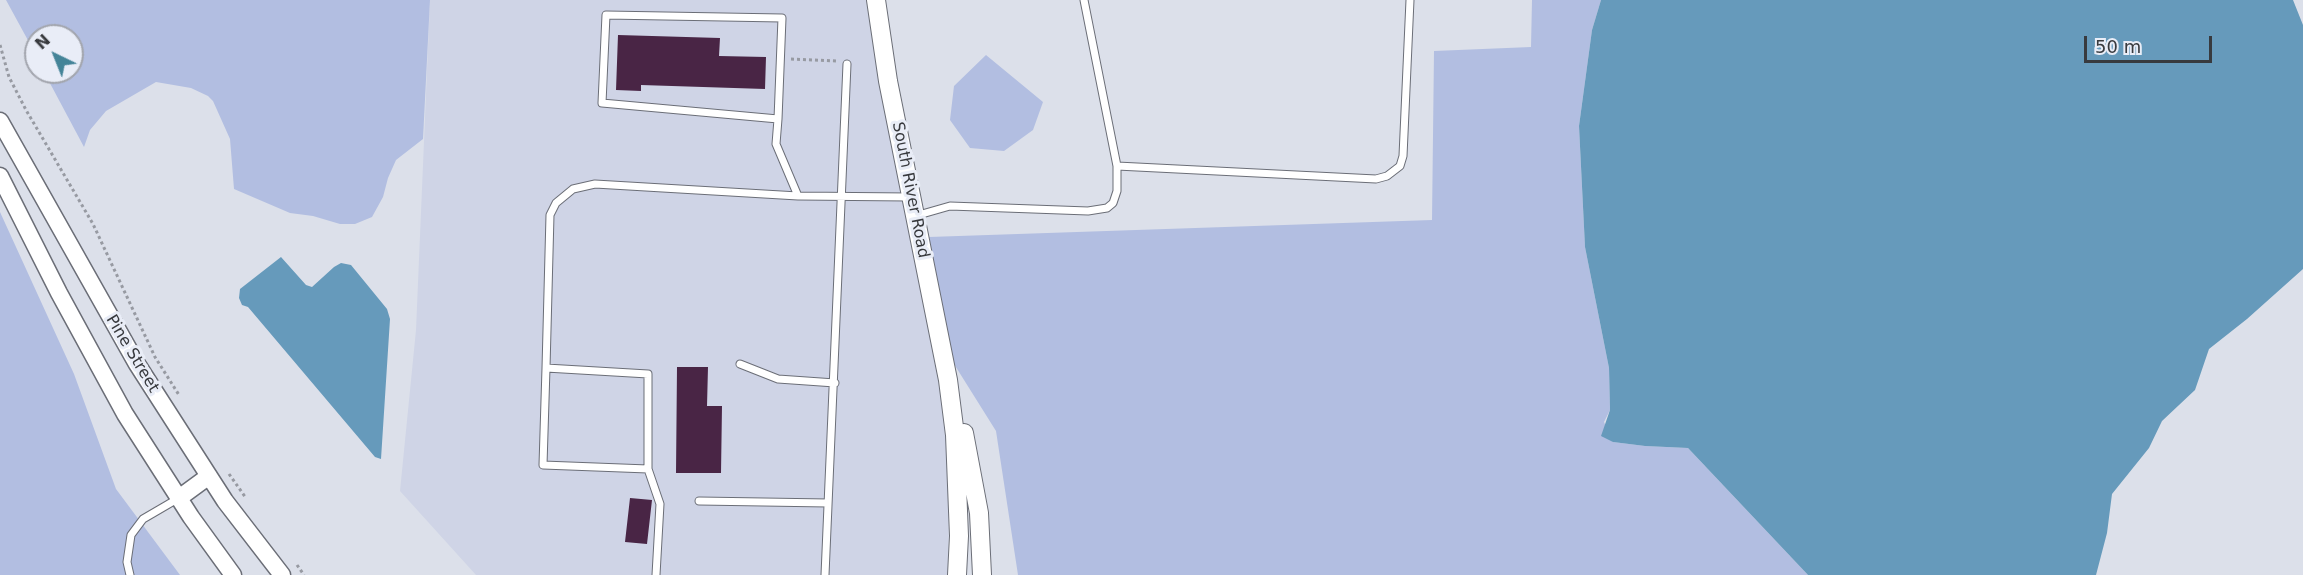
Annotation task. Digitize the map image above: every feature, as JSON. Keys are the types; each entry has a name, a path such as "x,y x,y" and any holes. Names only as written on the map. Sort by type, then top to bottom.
{"main road":[{"name":"South River Road","path":"876,0 888,81 948,380 955,435 959,536 957,575"},
{"name":"South River Road","path":"948,380 966,442 979,513 982,575"}],"street":[{"name":"Pine Street","path":"0,121 137,364 209,476 282,575"},
{"name":"Pine Street","path":"0,176 125,414 179,498 233,575"},
{"path":"179,498 209,476"}],"lane":[{"path":"915,216 950,206 1088,211 1107,208 1113,203 1117,191 1117,166 1084,0"},
{"path":"1117,166 1376,178 1388,176 1400,166 1403,156 1410,0"},
{"path":"777,119 602,103 606,15 782,18 776,144 798,196"},
{"path":"825,575 847,64"},
{"path":"648,469 543,465 550,215 556,203 573,189 595,184 798,196 912,198"},
{"path":"740,364 778,379 835,383"},
{"path":"546,368 648,374 648,469 660,504 656,575"},
{"path":"130,575 127,562 131,535 143,519 179,498"},
{"path":"699,501 828,503"}],"path":[{"path":"0,45 9,77 26,111 93,224 155,357 184,404"},
{"path":"780,59 838,61"},
{"path":"226,470 252,507"},
{"path":"291,558 304,575"}],"shaded area":[{"path":"6,0 430,0 423,139 396,160 383,197 372,217 355,224 340,224 313,216 290,213 234,189 230,139 213,101 191,88 156,82 106,111 90,130 84,147 50,84 84,84 84,24 24,24 24,33"},
{"path":"430,0 866,0 879,82 939,381 946,435 949,510 948,575 476,575 400,491 416,330"},
{"path":"1532,0 1601,0 1592,30 1579,126 1585,247 1609,368 1610,410 1604,422 1613,442 1688,448 1808,575 1018,575 996,431 954,364 929,237 1432,220 1434,51 1531,47"},
{"path":"1601,0 2293,0 2303,25 2303,269 2209,349 2195,390 2162,421 2149,448 2112,494 2107,533 2096,575 1808,575 1688,448 1613,442 1601,436 1610,410 1609,368 1585,247 1579,126 1592,30"},
{"path":"986,55 1043,102 1033,130 1004,151 970,148 950,120 954,86"},
{"path":"0,212 74,374 116,489 180,575 0,575"},
{"path":"281,257 306,285 312,287 341,263 351,265 387,309 390,319 381,459 375,457 248,307 242,305 239,298 240,289"}],"building":[{"path":"618,35 720,38 719,56 766,57 765,89 641,85 641,91 616,90"},
{"path":"677,367 708,367 707,406 722,406 721,473 676,473"},
{"path":"630,498 652,500 647,544 625,542"}]}
